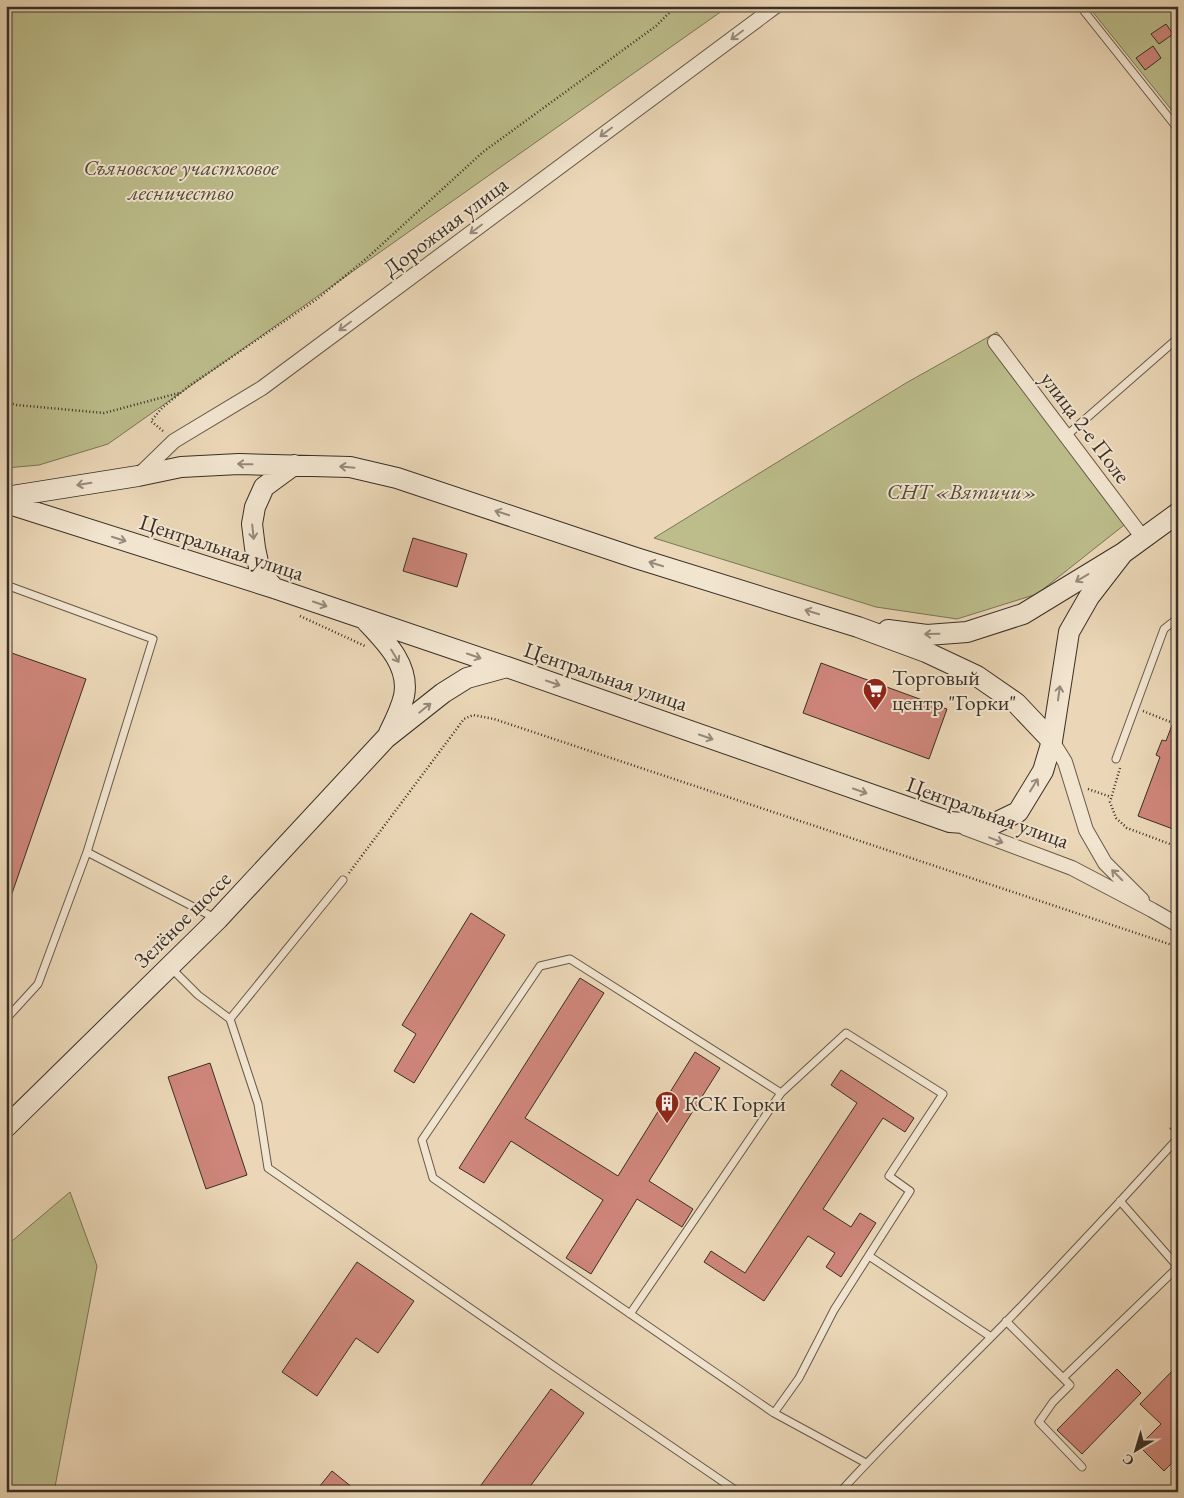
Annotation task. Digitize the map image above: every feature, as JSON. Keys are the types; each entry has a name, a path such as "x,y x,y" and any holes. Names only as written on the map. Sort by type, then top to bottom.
{"main road":[{"path":"6,497 138,476 181,467 239,464 350,467 398,478 636,558 858,627 926,652 977,676 1016,703 1052,742"},
{"path":"274,588 260,572 252,524 264,487 294,465"},
{"name":"Центральная улица","path":"6,502 274,588 507,667 950,822"},
{"path":"858,627 927,635 967,632 1023,614 1123,553 1178,512"},
{"path":"950,822 991,825 1018,812 1043,771 1052,742 1069,632 1090,597 1123,553"},
{"path":"364,619 387,643 399,661 404,678 404,695 399,714 386,738"},
{"path":"386,738 443,693 467,678 507,667"},
{"name":"Зелёное шоссе","path":"6,1127 218,919 386,738"}],"street":[{"name":"Дорожная улица","path":"138,476 174,441 262,388 776,6"},
{"name":"улица 2-е Поле","path":"995,342 1143,538"},
{"path":"1052,742 1065,762 1086,830 1105,863 1152,910"},
{"name":"Центральная улица","path":"950,822 1072,868 1178,925"}],"lane":[{"path":"1080,6 1178,129"},
{"path":"1066,436 1178,338"},
{"path":"6,586 152,638 87,852 38,984 6,1019"},
{"path":"1116,758 1164,629 1178,618"},
{"path":"87,852 218,919"},
{"path":"230,1019 343,880"},
{"path":"781,1094 570,959 540,966 422,1140 433,1178 774,1413 866,1463"},
{"path":"169,966 198,994 230,1019 258,1104 268,1168 738,1492"},
{"path":"630,1314 781,1094 846,1033 943,1094 889,1176 910,1190 834,1310 799,1378 774,1413"},
{"path":"840,1492 1120,1202 1178,1138"},
{"path":"1063,1378 1178,1267 1120,1202"},
{"path":"869,1256 990,1337"},
{"path":"1006,1321 1070,1385 1053,1402 1039,1422 1082,1467"}],"path":[{"path":"174,441 151,421 162,408 180,393 317,299 367,258 483,152 656,26 676,6"},
{"path":"6,402 17,405 104,413 180,393"},
{"path":"296,614 370,648"},
{"path":"1135,708 1178,725"},
{"path":"343,880 464,719 473,715 494,719 1178,947"},
{"path":"1116,758 1122,762 1110,802 1116,818 1127,828 1178,847"}],"green space":[{"name":"Съяновское участковое лесничество","path":"6,6 729,6 108,444 39,465 6,468"},
{"path":"1088,6 1178,6 1178,118"},
{"name":"СНТ «Вятичи»","path":"997,332 1133,518 1037,594 957,619 876,607 654,538 906,383"},
{"path":"70,1192 97,1266 54,1492 6,1492 6,1246"}],"building":[{"path":"1166,24 1173,34 1159,44 1151,34"},
{"path":"1153,46 1161,58 1145,70 1136,58"},
{"path":"413,538 467,554 457,587 403,571"},
{"path":"6,651 86,679 8,905 6,905"},
{"name":"Торговый центр \"Горки\"","path":"821,663 947,709 929,759 803,713"},
{"path":"1177,712 1178,817 1173,829 1138,816 1160,757 1156,755 1162,740 1166,741"},
{"path":"471,913 505,935 414,1083 394,1071 416,1034 402,1025"},
{"path":"580,978 604,993 525,1118 618,1176 695,1052 720,1068 649,1181 693,1209 682,1227 637,1199 591,1274 566,1258 603,1200 511,1141 484,1183 459,1168"},
{"path":"210,1063 247,1175 206,1189 168,1077"},
{"path":"841,1070 914,1118 905,1132 883,1118 823,1209 851,1227 860,1213 876,1223 841,1277 826,1267 835,1253 808,1236 764,1301 704,1262 711,1251 745,1273 857,1103 831,1085"},
{"path":"357,1262 414,1301 378,1353 356,1338 317,1396 282,1372"},
{"path":"1178,1365 1178,1457 1164,1471 1139,1446 1161,1424 1140,1404"},
{"path":"1117,1369 1141,1393 1082,1454 1057,1430"},
{"path":"551,1389 584,1413 526,1492 476,1492"},
{"path":"332,1471 358,1492 315,1492"}],"place":[{"name":"Торговый центр \"Горки\"","path":"875,711"},
{"name":"КСК Горки","path":"667,1124"}]}
